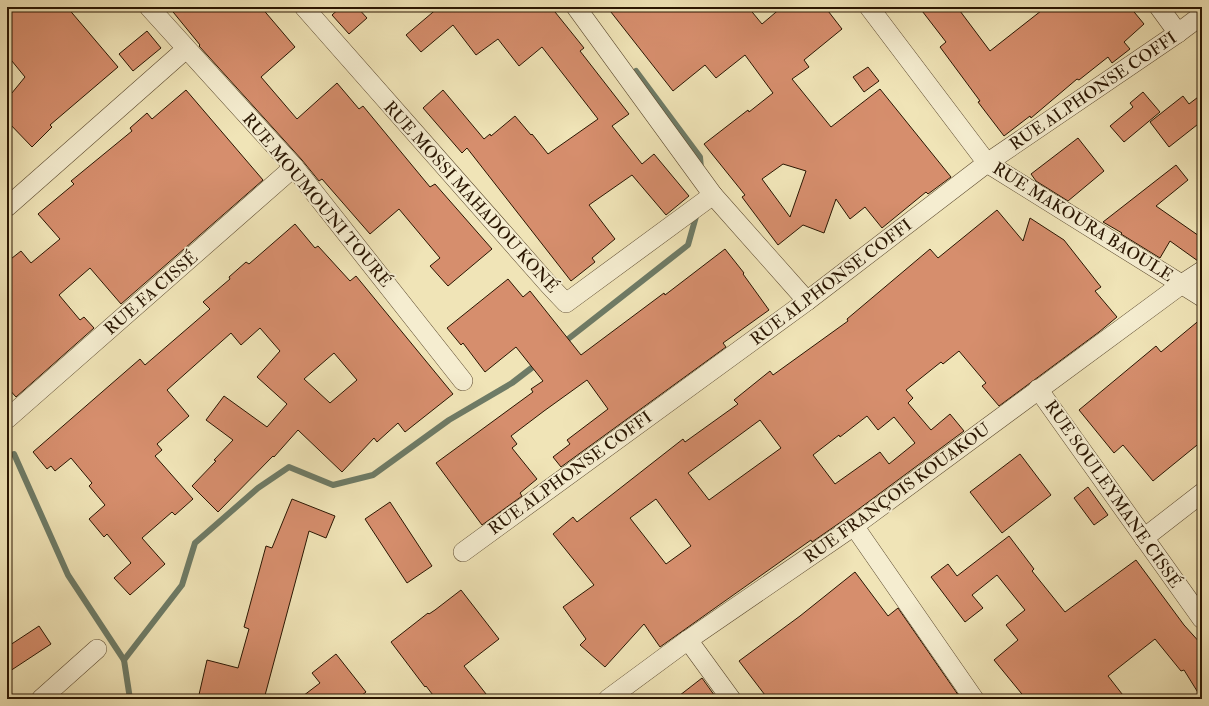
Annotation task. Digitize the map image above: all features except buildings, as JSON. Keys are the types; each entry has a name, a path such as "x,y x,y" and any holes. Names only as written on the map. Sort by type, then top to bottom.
{"street":[{"name":"RUE MOUMOUNI TOURÉ","path":"149,7 294,167 463,381"},
{"name":"RUE MOSSI MAHADOU KONÉ","path":"304,7 566,303 713,195"},
{"path":"576,7 713,195 807,301"},
{"name":"RUE MAKOURA BAOULE","path":"869,7 987,163 1202,297"},
{"path":"1159,7 1178,33"},
{"name":"RUE ALPHONSE COFFI","path":"463,552 807,301 987,163 1178,33 1202,15"},
{"path":"7,207 186,48"},
{"name":"RUE FA CISSÉ","path":"7,419 294,167"},
{"name":"RUE FRANÇOIS KOUAKOU","path":"608,699 688,640 854,526 1038,389 1202,271"},
{"name":"RUE SOULEYMANE CISSÉ","path":"1038,389 1202,619"},
{"path":"1144,538 1202,493"},
{"path":"854,526 974,699"},
{"path":"688,640 731,699"},
{"path":"41,699 97,649"}],"waterway":[{"path":"636,71 700,157 701,168"},
{"path":"563,343 688,245 697,213"},
{"path":"124,660 182,585 195,543 258,488 289,467 333,485 373,475 449,420 512,383 538,363"},
{"path":"14,454 68,575 124,660 130,699"}]}
